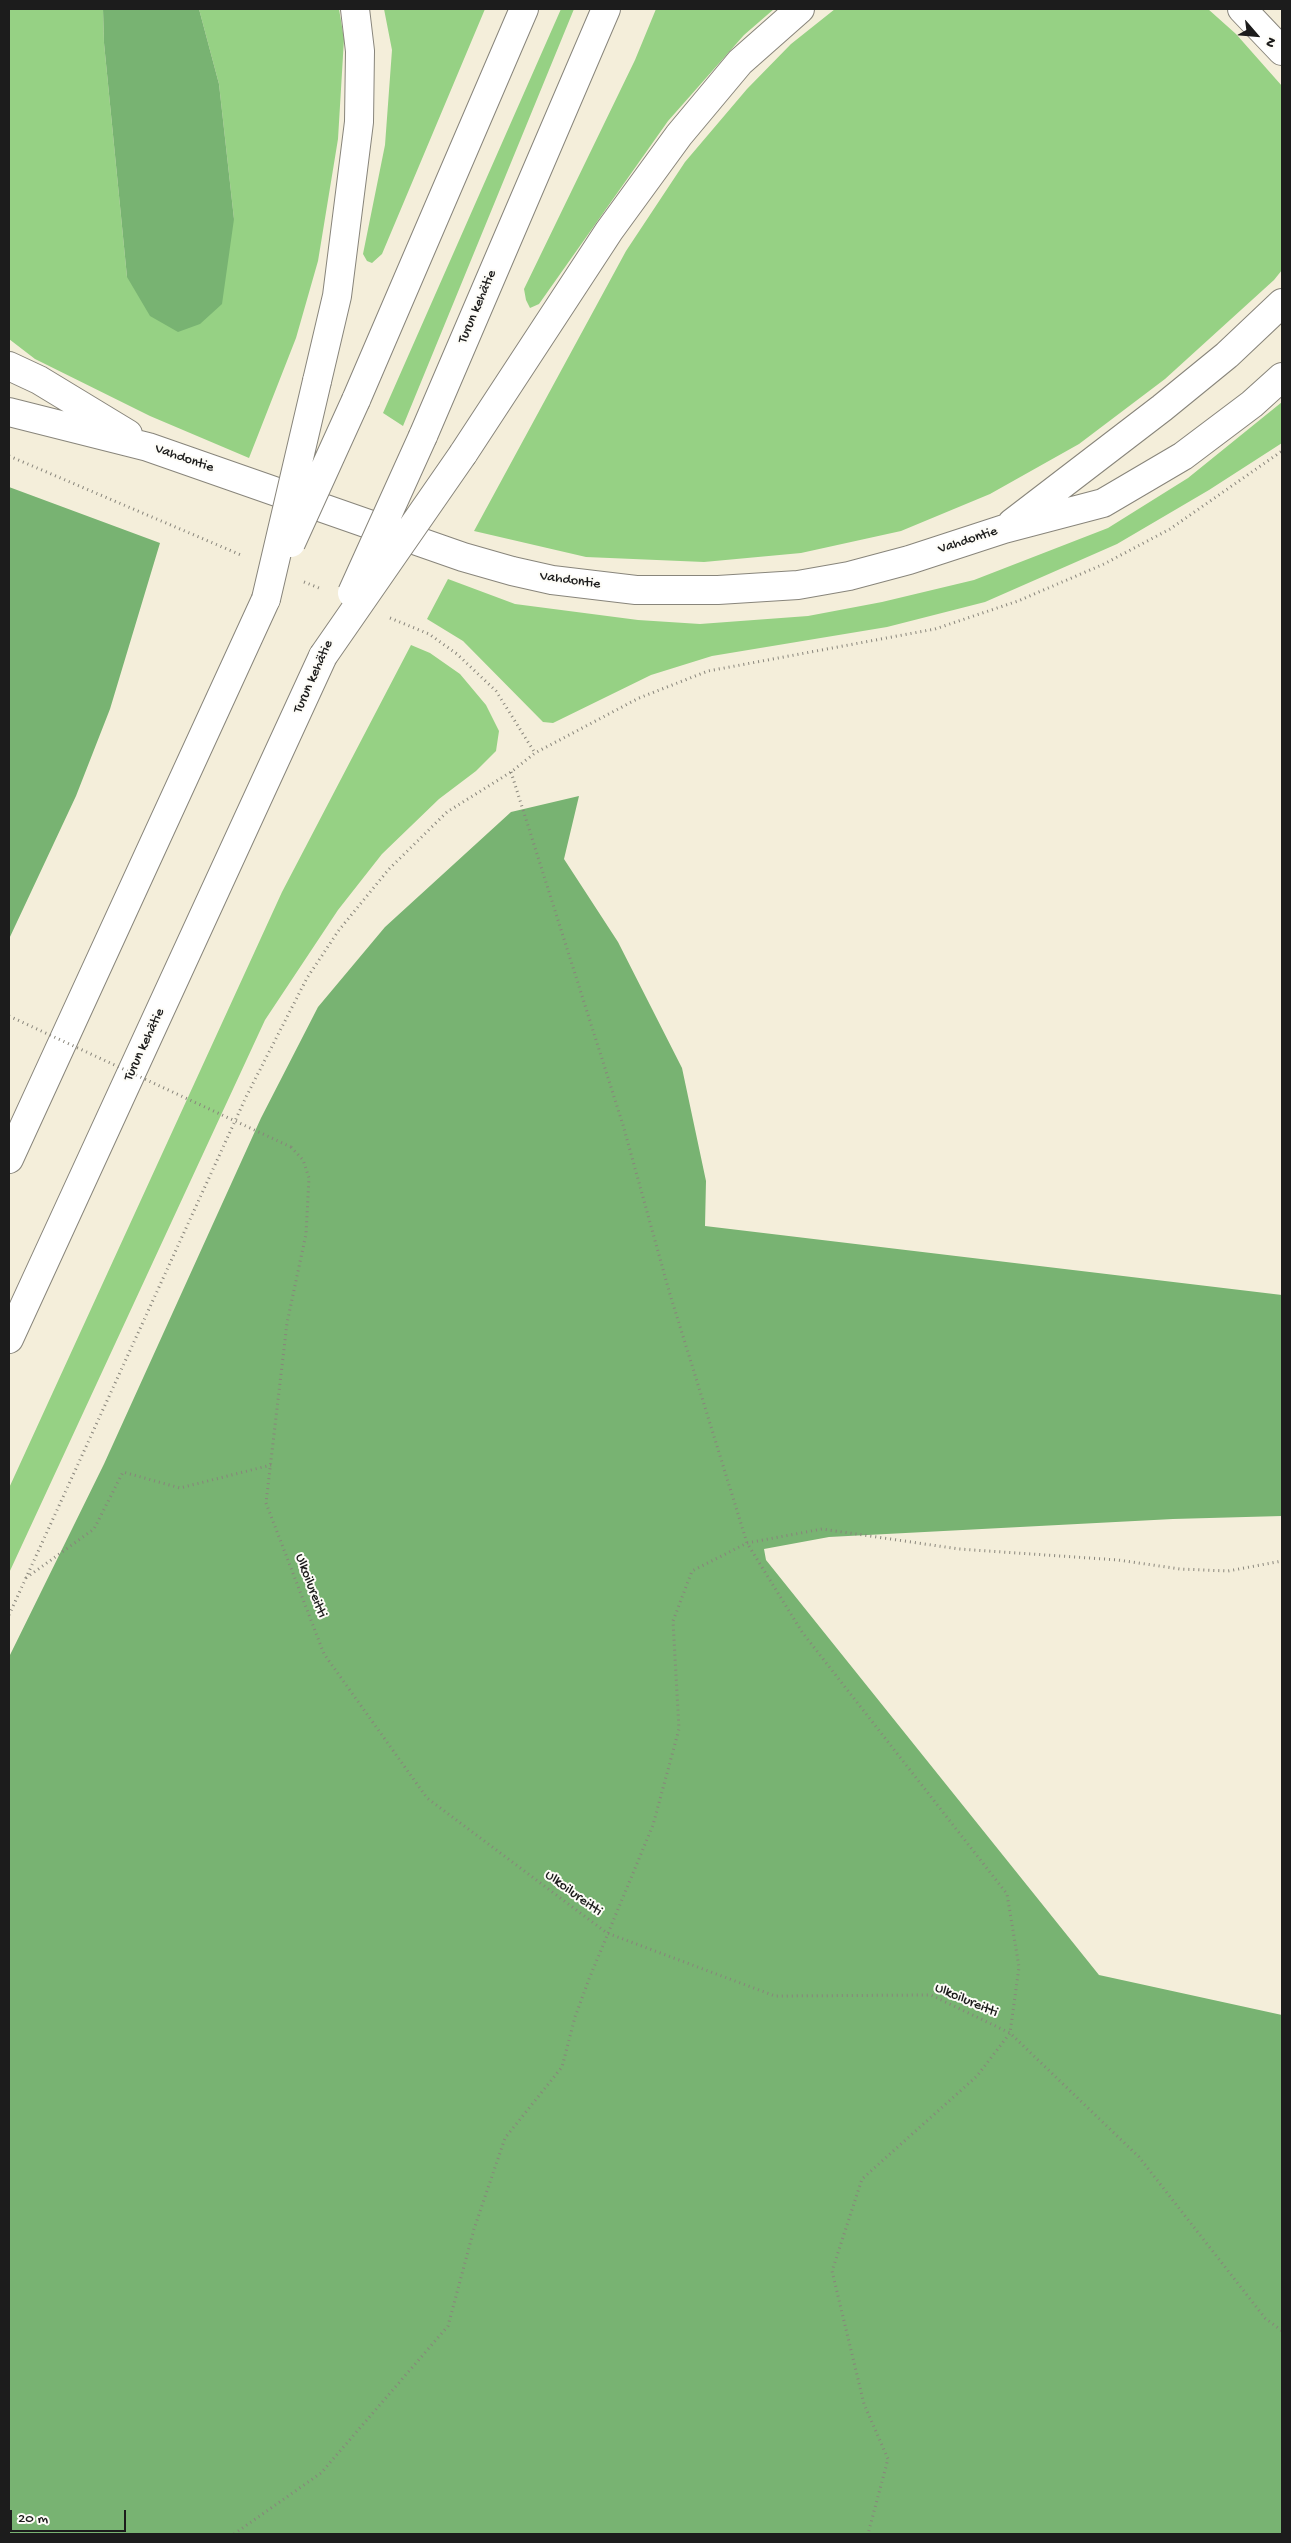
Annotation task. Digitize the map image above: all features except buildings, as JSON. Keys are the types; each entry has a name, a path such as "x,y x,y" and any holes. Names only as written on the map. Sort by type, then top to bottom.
{"main road":[{"path":"266,599 337,296 359,122 360,51 355,9"},
{"path":"9,1159 356,400 524,9"},
{"name":"Turun kehätie","path":"9,1339 423,436 606,9"},
{"path":"323,656 463,454 609,231 679,135 740,62 800,9"},
{"path":"1242,9 1282,51"},
{"name":"Vahdontie","path":"1004,529 1227,355 1282,303"},
{"name":"Vahdontie","path":"9,366 38,380 148,447"},
{"name":"Vahdontie","path":"9,412 148,447 463,557 504,569 552,580 636,590 718,590 798,585 849,576 909,560 1004,529 1103,503 1183,456 1252,404 1282,377"}],"path":[{"path":"9,1615 242,1106 307,978 339,930 389,869 446,812 511,772 536,753 639,698 708,671 935,629 1018,601 1104,564 1170,529 1282,451"},
{"path":"511,772 623,1125 669,1291 747,1543 802,1632 1007,1894 1019,1967 1010,2033 977,2076 862,2179 832,2271 864,2404 888,2459 868,2534"},
{"name":"Ulkoilureitti","path":"9,1016 290,1147 303,1160 309,1178 306,1234 287,1323 266,1503 324,1654 427,1798 607,1933 776,1996 930,1995 1010,2033 1139,2157 1265,2318 1282,2330"},
{"path":"26,1578 94,1529 122,1472 180,1488 271,1465"},
{"path":"234,2534 321,2473 448,2326 474,2229 505,2138 562,2067 575,2017 607,1933 653,1825 680,1729 673,1621 692,1571 747,1543 822,1529 958,1549 1118,1560 1180,1568 1228,1571 1282,1561"}],"green space":[{"path":"9,9 103,9 104,43 127,277 234,219 219,84 199,9 339,9 344,39 338,139 318,261 296,338 249,458 150,416 35,359 9,339"},
{"path":"103,9 199,9 219,84 234,219 222,304 200,324 178,332 150,316 127,277 104,43"},
{"path":"384,9 485,9 382,254 372,263 367,261 363,254 385,145 392,50"},
{"path":"561,9 574,9 403,426 383,413"},
{"path":"656,9 774,9 744,35 668,121 539,304 530,308 524,289 635,60"},
{"path":"835,9 1208,9 1236,34 1282,86 1282,270 1274,280 1165,379 1079,444 990,494 901,531 801,553 704,562 586,557 474,531 626,251 685,162 747,89 791,44"},
{"path":"1282,402 1282,443 1209,490 1117,544 985,602 887,627 712,656 651,675 553,723 543,722 463,641 427,619 448,579 515,604 638,620 700,624 808,616 882,602 974,580 1108,528 1188,478"},
{"path":"9,487 160,543 110,709 76,796 9,939"},
{"path":"411,645 430,653 460,674 486,705 499,731 496,751 476,771 439,799 382,854 338,910 265,1020 9,1573 9,1488 282,892"},
{"path":"579,796 564,859 618,942 682,1068 706,1181 705,1226 1282,1295 1282,1516 1173,1519 829,1537 764,1549 766,1560 1099,1975 1282,2015 1282,2534 9,2534 9,1657 104,1464 261,1118 318,1007 385,927 511,812"}]}
